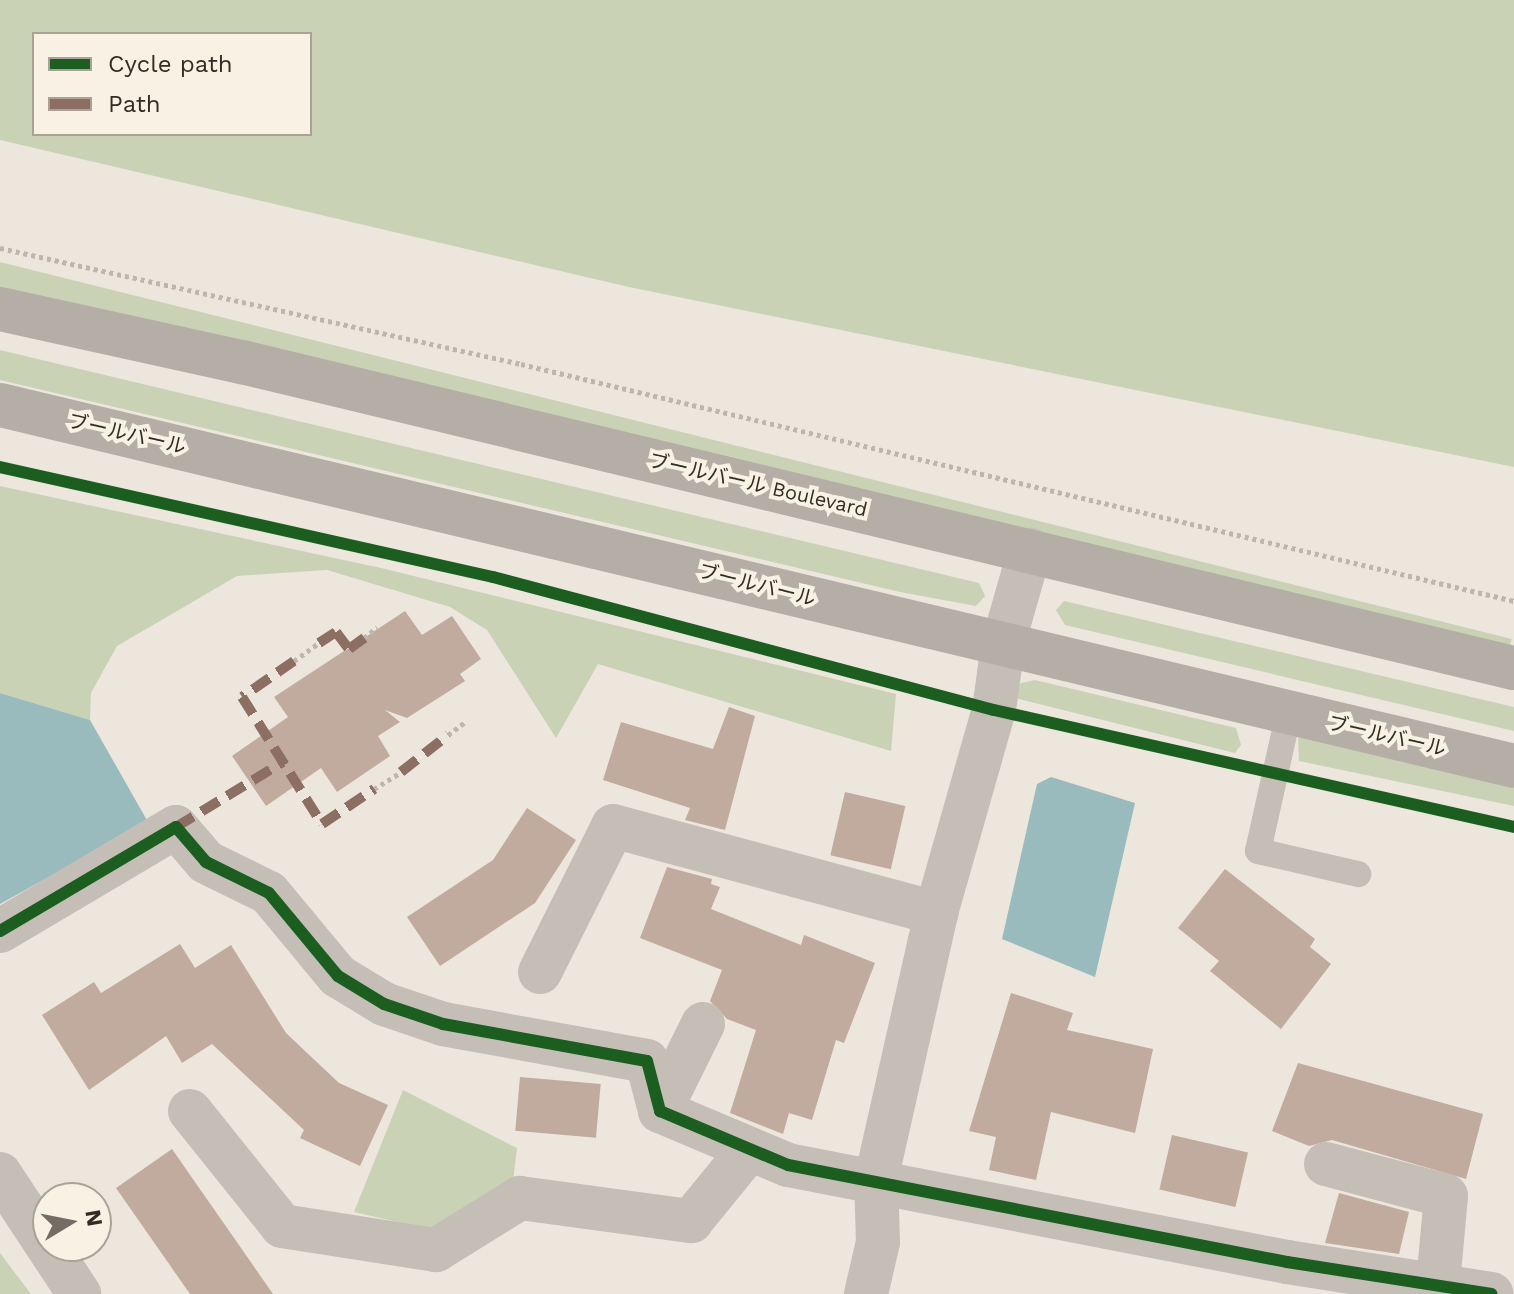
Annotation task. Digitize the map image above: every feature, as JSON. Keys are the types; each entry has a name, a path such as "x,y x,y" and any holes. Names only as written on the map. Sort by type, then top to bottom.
{"street":[{"name":"ブールバール Boulevard","path":"0,309 1030,550 1514,668"},
{"name":"ブールバール","path":"0,405 1514,766"},
{"path":"866,1294 878,1242 876,1180 936,913 994,710 1003,644 1030,550"},
{"path":"540,972 613,826 936,913"},
{"path":"0,931 176,827 206,862 269,893 338,976 384,1004 443,1024 647,1061 660,1111"},
{"path":"660,1111 703,1024"},
{"path":"190,1111 282,1226 436,1250 520,1198 691,1221 749,1150"},
{"path":"660,1111 788,1165 876,1180 1284,1278 1438,1284 1492,1294"},
{"path":"1326,1164 1446,1196 1438,1284"},
{"path":"0,1174 79,1294"}],"lane":[{"path":"1289,712 1258,851 1358,874"}],"path":[{"path":"0,248 533,367 1514,601"},
{"path":"364,638 377,627"},
{"path":"294,661 319,643"},
{"path":"448,735 465,722"},
{"path":"374,789 401,772"}],"green space":[{"path":"0,0 1514,0 1514,467 629,287 0,140"},
{"path":"0,262 1512,639 1505,664 0,289"},
{"path":"0,350 979,583 985,596 976,606 900,592 0,380"},
{"path":"0,486 381,568 896,694 891,751 598,664 556,738 487,630 450,607 327,570 237,576 117,646 91,693 90,720 0,693"},
{"path":"1064,601 1514,707 1514,731 1065,625 1056,610"},
{"path":"1035,680 1236,728 1241,745 1235,753 1011,697 1021,683"},
{"path":"1298,736 1514,784 1514,806 1299,761"},
{"path":"403,1090 517,1148 513,1181 432,1230 354,1212"},
{"path":"0,1253 31,1294 0,1294"}],"water":[{"path":"0,693 90,720 148,822 0,904"},
{"path":"1051,777 1135,803 1095,977 1002,939 1037,784"}],"building":[{"path":"405,611 422,635 452,616 481,659 460,674 465,681 407,718 385,710 400,722 378,736 390,756 337,792 321,768 266,806 232,756 288,717 274,697"},
{"path":"729,707 755,716 725,830 685,820 690,808 603,780 621,722 713,749"},
{"path":"845,792 905,806 891,869 830,855"},
{"path":"527,808 576,840 535,903 440,966 407,917 493,860"},
{"path":"667,867 712,879 711,884 720,887 711,909 801,945 804,935 875,963 844,1043 836,1040 812,1120 789,1113 783,1134 730,1113 756,1030 727,1019 710,1001 722,970 640,938"},
{"path":"1225,869 1315,939 1310,947 1331,964 1281,1029 1210,971 1219,961 1178,928"},
{"path":"180,944 195,968 231,945 286,1033 339,1083 388,1105 360,1166 300,1138 304,1130 212,1044 182,1063 166,1036 89,1090 42,1015 94,982 101,993"},
{"path":"1011,993 1073,1013 1067,1030 1153,1049 1135,1133 1051,1112 1036,1180 989,1170 996,1137 969,1131"},
{"path":"1298,1063 1483,1114 1466,1179 1332,1140 1309,1146 1272,1131"},
{"path":"520,1077 601,1084 596,1138 515,1131"},
{"path":"1172,1135 1248,1153 1235,1207 1159,1190"},
{"path":"172,1149 273,1294 190,1294 116,1188"},
{"path":"1339,1193 1409,1212 1399,1254 1325,1243"}],"marked path":[{"path":"319,643 336,632 349,649 364,638"},
{"path":"294,661 242,697 322,824 374,789"},
{"path":"401,772 448,735"},
{"path":"176,827 283,762"}],"cycle path":[{"path":"0,467 493,577 994,710 1514,827"},
{"path":"0,931 176,827 206,862 269,893 338,976 384,1004 443,1024 647,1061 660,1111 788,1165 1287,1262 1492,1294"}]}
